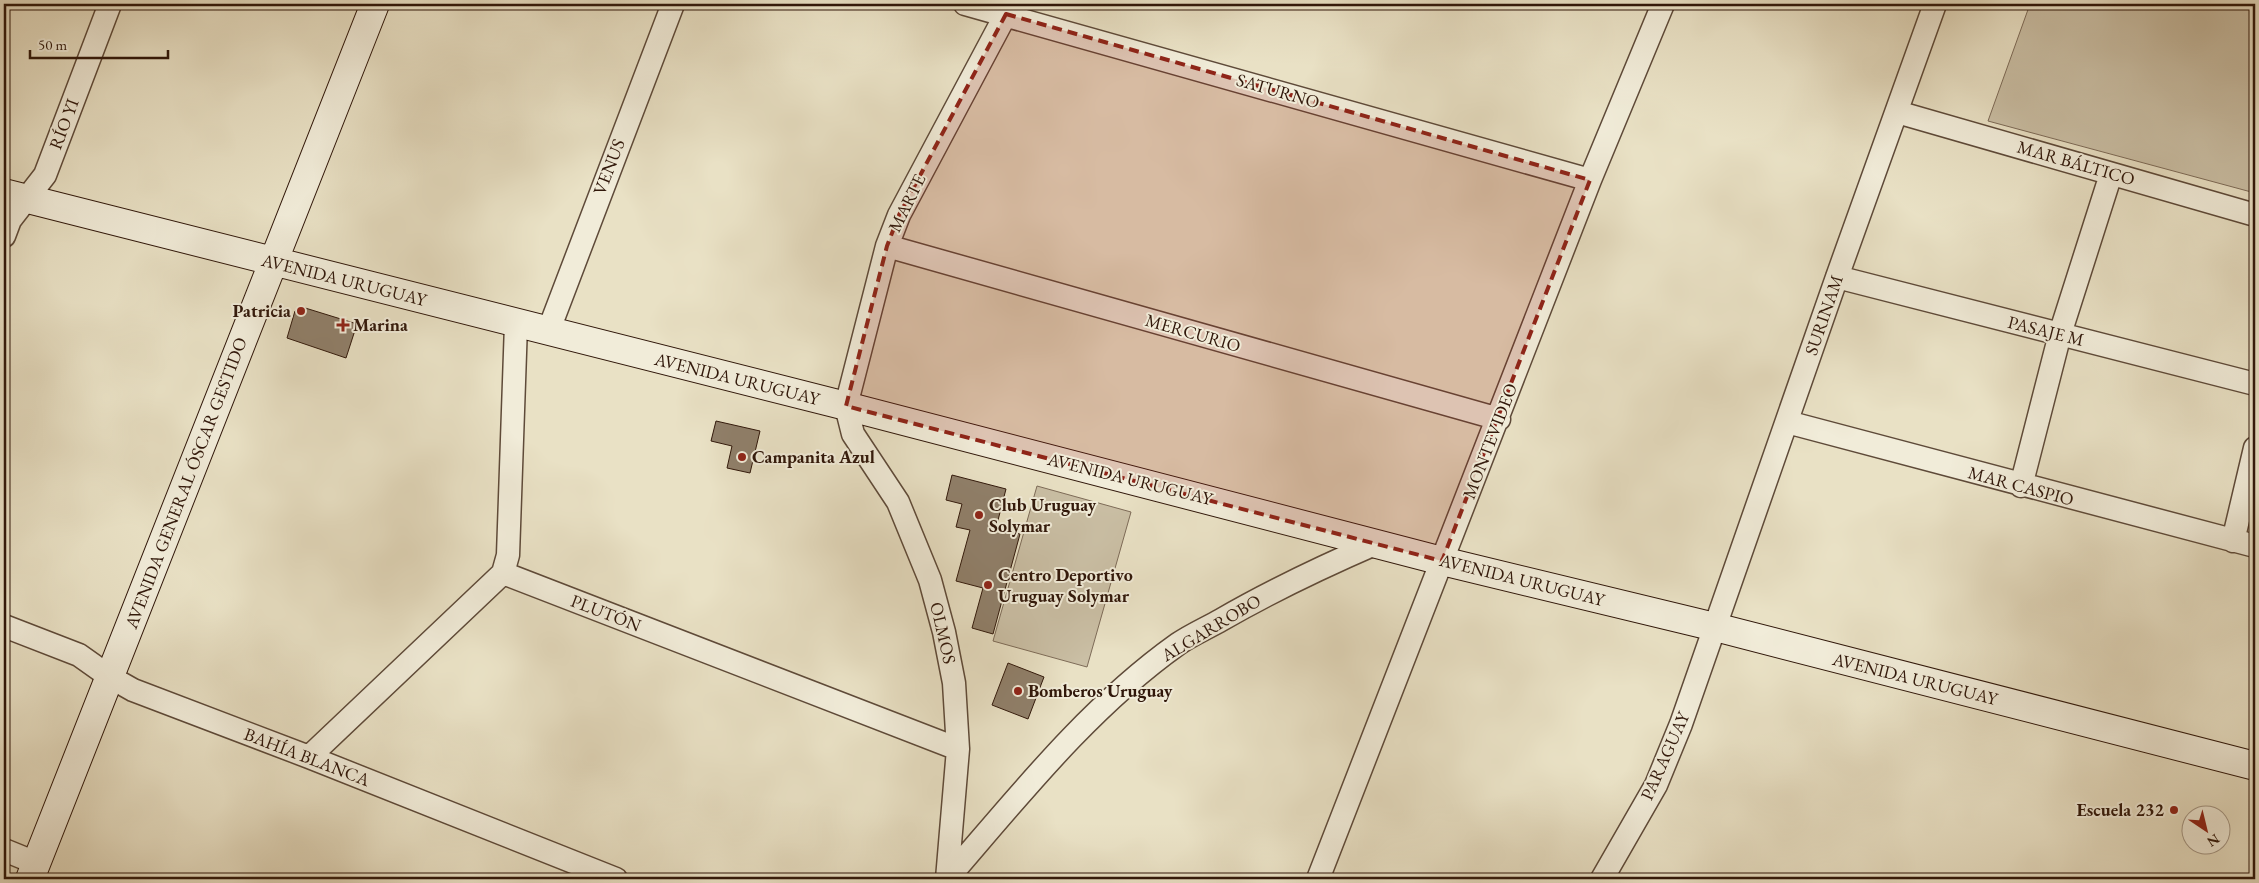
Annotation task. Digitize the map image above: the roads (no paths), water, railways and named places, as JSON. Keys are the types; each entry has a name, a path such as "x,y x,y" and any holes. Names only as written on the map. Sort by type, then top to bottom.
{"street":[{"name":"RÍO YI","path":"4,236 16,196 45,175 110,4"},
{"name":"AVENIDA GENERAL ÓSCAR GESTIDO","path":"33,871 375,4"},
{"name":"VENUS","path":"548,332 673,4"},
{"name":"SATURNO","path":"965,4 1590,180"},
{"name":"MONTEVIDEO","path":"1318,879 1590,180 1663,4"},
{"name":"SURINAM","path":"1715,627 1837,277 1935,4"},
{"name":"MARTE","path":"846,406 887,246 899,215 1006,14"},
{"name":"MAR BÁLTICO","path":"1897,112 2255,215"},
{"path":"2021,486 2060,334 2111,174"},
{"name":"AVENIDA URUGUAY","path":"16,196 846,406 1442,561 1715,627 2255,766"},
{"name":"MERCURIO","path":"887,246 1498,419"},
{"name":"PASAJE M","path":"1837,277 2255,384"},
{"path":"309,757 503,573 508,555 516,324"},
{"name":"OLMOS","path":"846,406 853,434 898,502 930,580 954,683 958,749 947,879"},
{"name":"MAR CASPIO","path":"1787,422 2021,486 2255,546"},
{"path":"2233,541 2255,448"},
{"name":"ALGARROBO","path":"947,879 1064,746 1118,693 1178,644 1248,604 1320,568 1377,543"},
{"name":"PLUTÓN","path":"503,573 958,749"},
{"name":"BAHÍA BLANCA","path":"4,626 79,655 110,677 133,690 309,757 616,879"},
{"name":"PARAGUAY","path":"1602,879 1656,785 1681,724 1715,627"},
{"path":"4,850 33,871"}],"place":[{"name":"Patricia","path":"301,311"},
{"name":"Marina","path":"343,325"},
{"name":"Campanita Azul","path":"742,457"},
{"name":"Club Uruguay Solymar","path":"979,515"},
{"name":"Centro Deportivo Uruguay Solymar","path":"988,585"},
{"name":"Bomberos Uruguay","path":"1018,691"},
{"name":"Escuela 232","path":"2174,810"}]}
